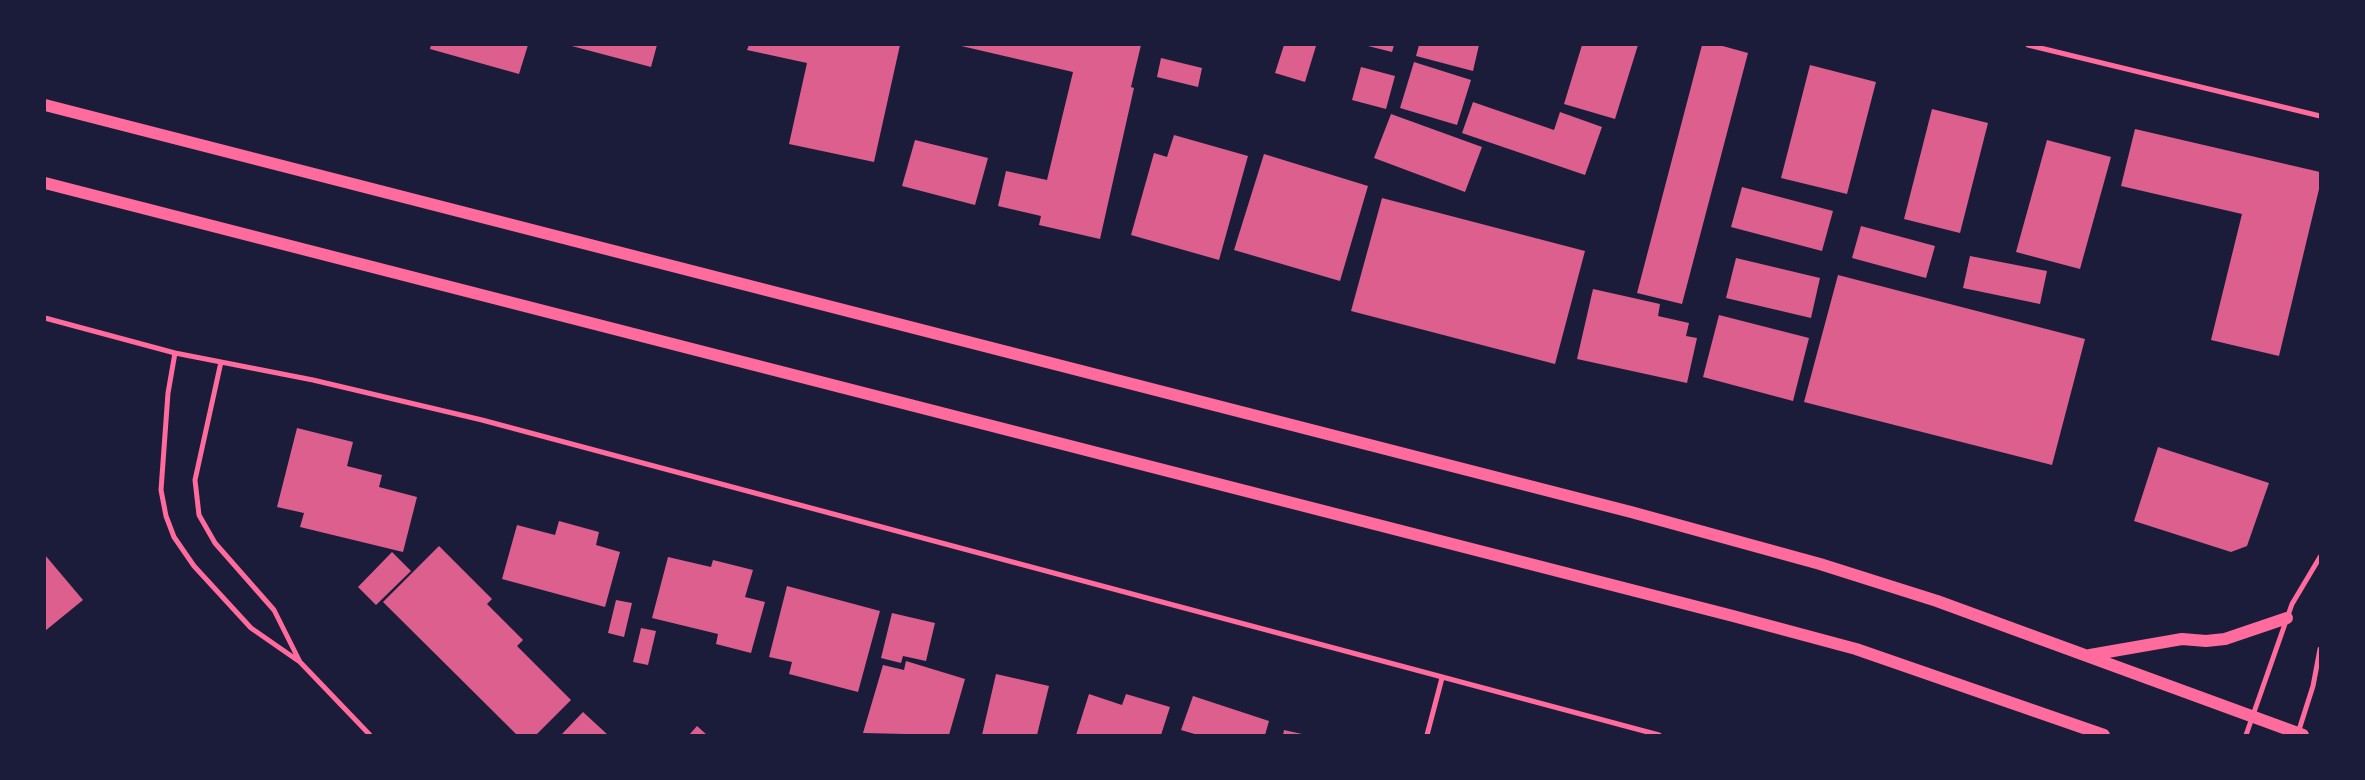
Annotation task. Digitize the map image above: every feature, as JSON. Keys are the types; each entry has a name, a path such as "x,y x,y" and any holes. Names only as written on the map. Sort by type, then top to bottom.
{"main road":[{"path":"45,105 1640,514 1829,566 1937,601 2090,655 2300,734"},
{"path":"45,183 1742,618 1856,649 2104,735"},
{"path":"2090,655 2182,639 2206,641 2225,639 2287,618"}],"street":[{"path":"2028,45 2320,116"},
{"path":"45,318 175,353 313,380 482,420 1659,735"},
{"path":"175,353 168,394 161,490 166,516 174,537 194,566 251,628 300,662 370,735"},
{"path":"221,362 195,480 199,515 215,543 274,610 300,662"},
{"path":"2246,735 2294,599 2320,557"},
{"path":"2300,734 2313,686 2320,649"},
{"path":"1427,735 1442,678"}],"building":[{"path":"431,45 528,45 519,74 430,49"},
{"path":"568,45 657,45 651,67"},
{"path":"749,45 900,45 874,162 789,144 807,63 747,50"},
{"path":"957,45 1141,45 1131,87 1134,88 1100,239 1039,225 1041,216 998,206 1006,171 1047,180 1073,72"},
{"path":"1284,45 1316,46 1305,82 1275,73"},
{"path":"1364,45 1394,45 1392,52"},
{"path":"1419,45 1479,45 1473,71 1416,56"},
{"path":"1582,45 1638,45 1615,119 1564,104"},
{"path":"1702,45 1719,45 1748,53 1682,304 1637,293"},
{"path":"1161,58 1202,68 1198,87 1157,77"},
{"path":"1414,62 1471,80 1457,125 1400,108"},
{"path":"1810,65 1876,82 1847,194 1781,178"},
{"path":"1361,67 1395,76 1386,109 1352,100"},
{"path":"1473,102 1554,130 1560,112 1602,127 1585,175 1462,133"},
{"path":"1932,109 1988,123 1960,233 1904,219"},
{"path":"1391,114 1482,147 1465,192 1374,158"},
{"path":"2135,129 2320,172 2320,185 2279,356 2211,340 2242,214 2121,186"},
{"path":"1174,135 1248,156 1219,260 1131,235 1154,153 1167,157"},
{"path":"915,140 988,158 975,205 902,186"},
{"path":"2047,140 2111,157 2080,269 2016,252"},
{"path":"1264,154 1368,186 1340,281 1234,250"},
{"path":"1742,187 1833,211 1822,251 1731,227"},
{"path":"1382,198 1585,251 1555,364 1351,311"},
{"path":"1861,226 1935,246 1926,278 1852,258"},
{"path":"1970,256 2047,271 2040,304 1963,288"},
{"path":"1736,258 1820,278 1811,318 1726,298"},
{"path":"1838,275 2085,339 2052,465 1804,402"},
{"path":"1593,289 1660,304 1658,316 1689,323 1686,336 1697,338 1687,383 1577,359"},
{"path":"1719,315 1809,338 1793,401 1703,377"},
{"path":"297,428 353,442 347,466 382,475 379,487 417,497 403,552 300,527 304,513 277,507"},
{"path":"2158,447 2269,483 2247,546 2231,552 2134,521"},
{"path":"559,521 599,532 596,545 620,552 605,607 502,579 517,525 555,535"},
{"path":"439,546 492,599 487,604 523,640 517,646 571,700 536,735 517,735 383,602"},
{"path":"392,552 411,571 376,605 358,587"},
{"path":"45,555 83,600 45,631"},
{"path":"668,557 711,567 713,560 753,570 745,597 765,602 751,653 716,644 718,634 652,618"},
{"path":"787,586 880,611 858,692 789,674 792,662 769,657"},
{"path":"616,600 632,603 624,637 608,633"},
{"path":"892,613 935,623 926,661 903,656 901,663 881,658"},
{"path":"641,628 656,631 648,665 633,662"},
{"path":"906,661 965,679 949,735 863,733 883,665 904,670"},
{"path":"996,674 1049,686 1037,735 982,735"},
{"path":"1089,694 1122,705 1126,694 1170,707 1161,735 1076,735"},
{"path":"1193,696 1269,721 1265,735 1198,735 1181,730"},
{"path":"583,712 608,735 561,735"},
{"path":"697,726 707,735 689,735"},
{"path":"1284,730 1302,734 1302,735 1283,735"}]}
